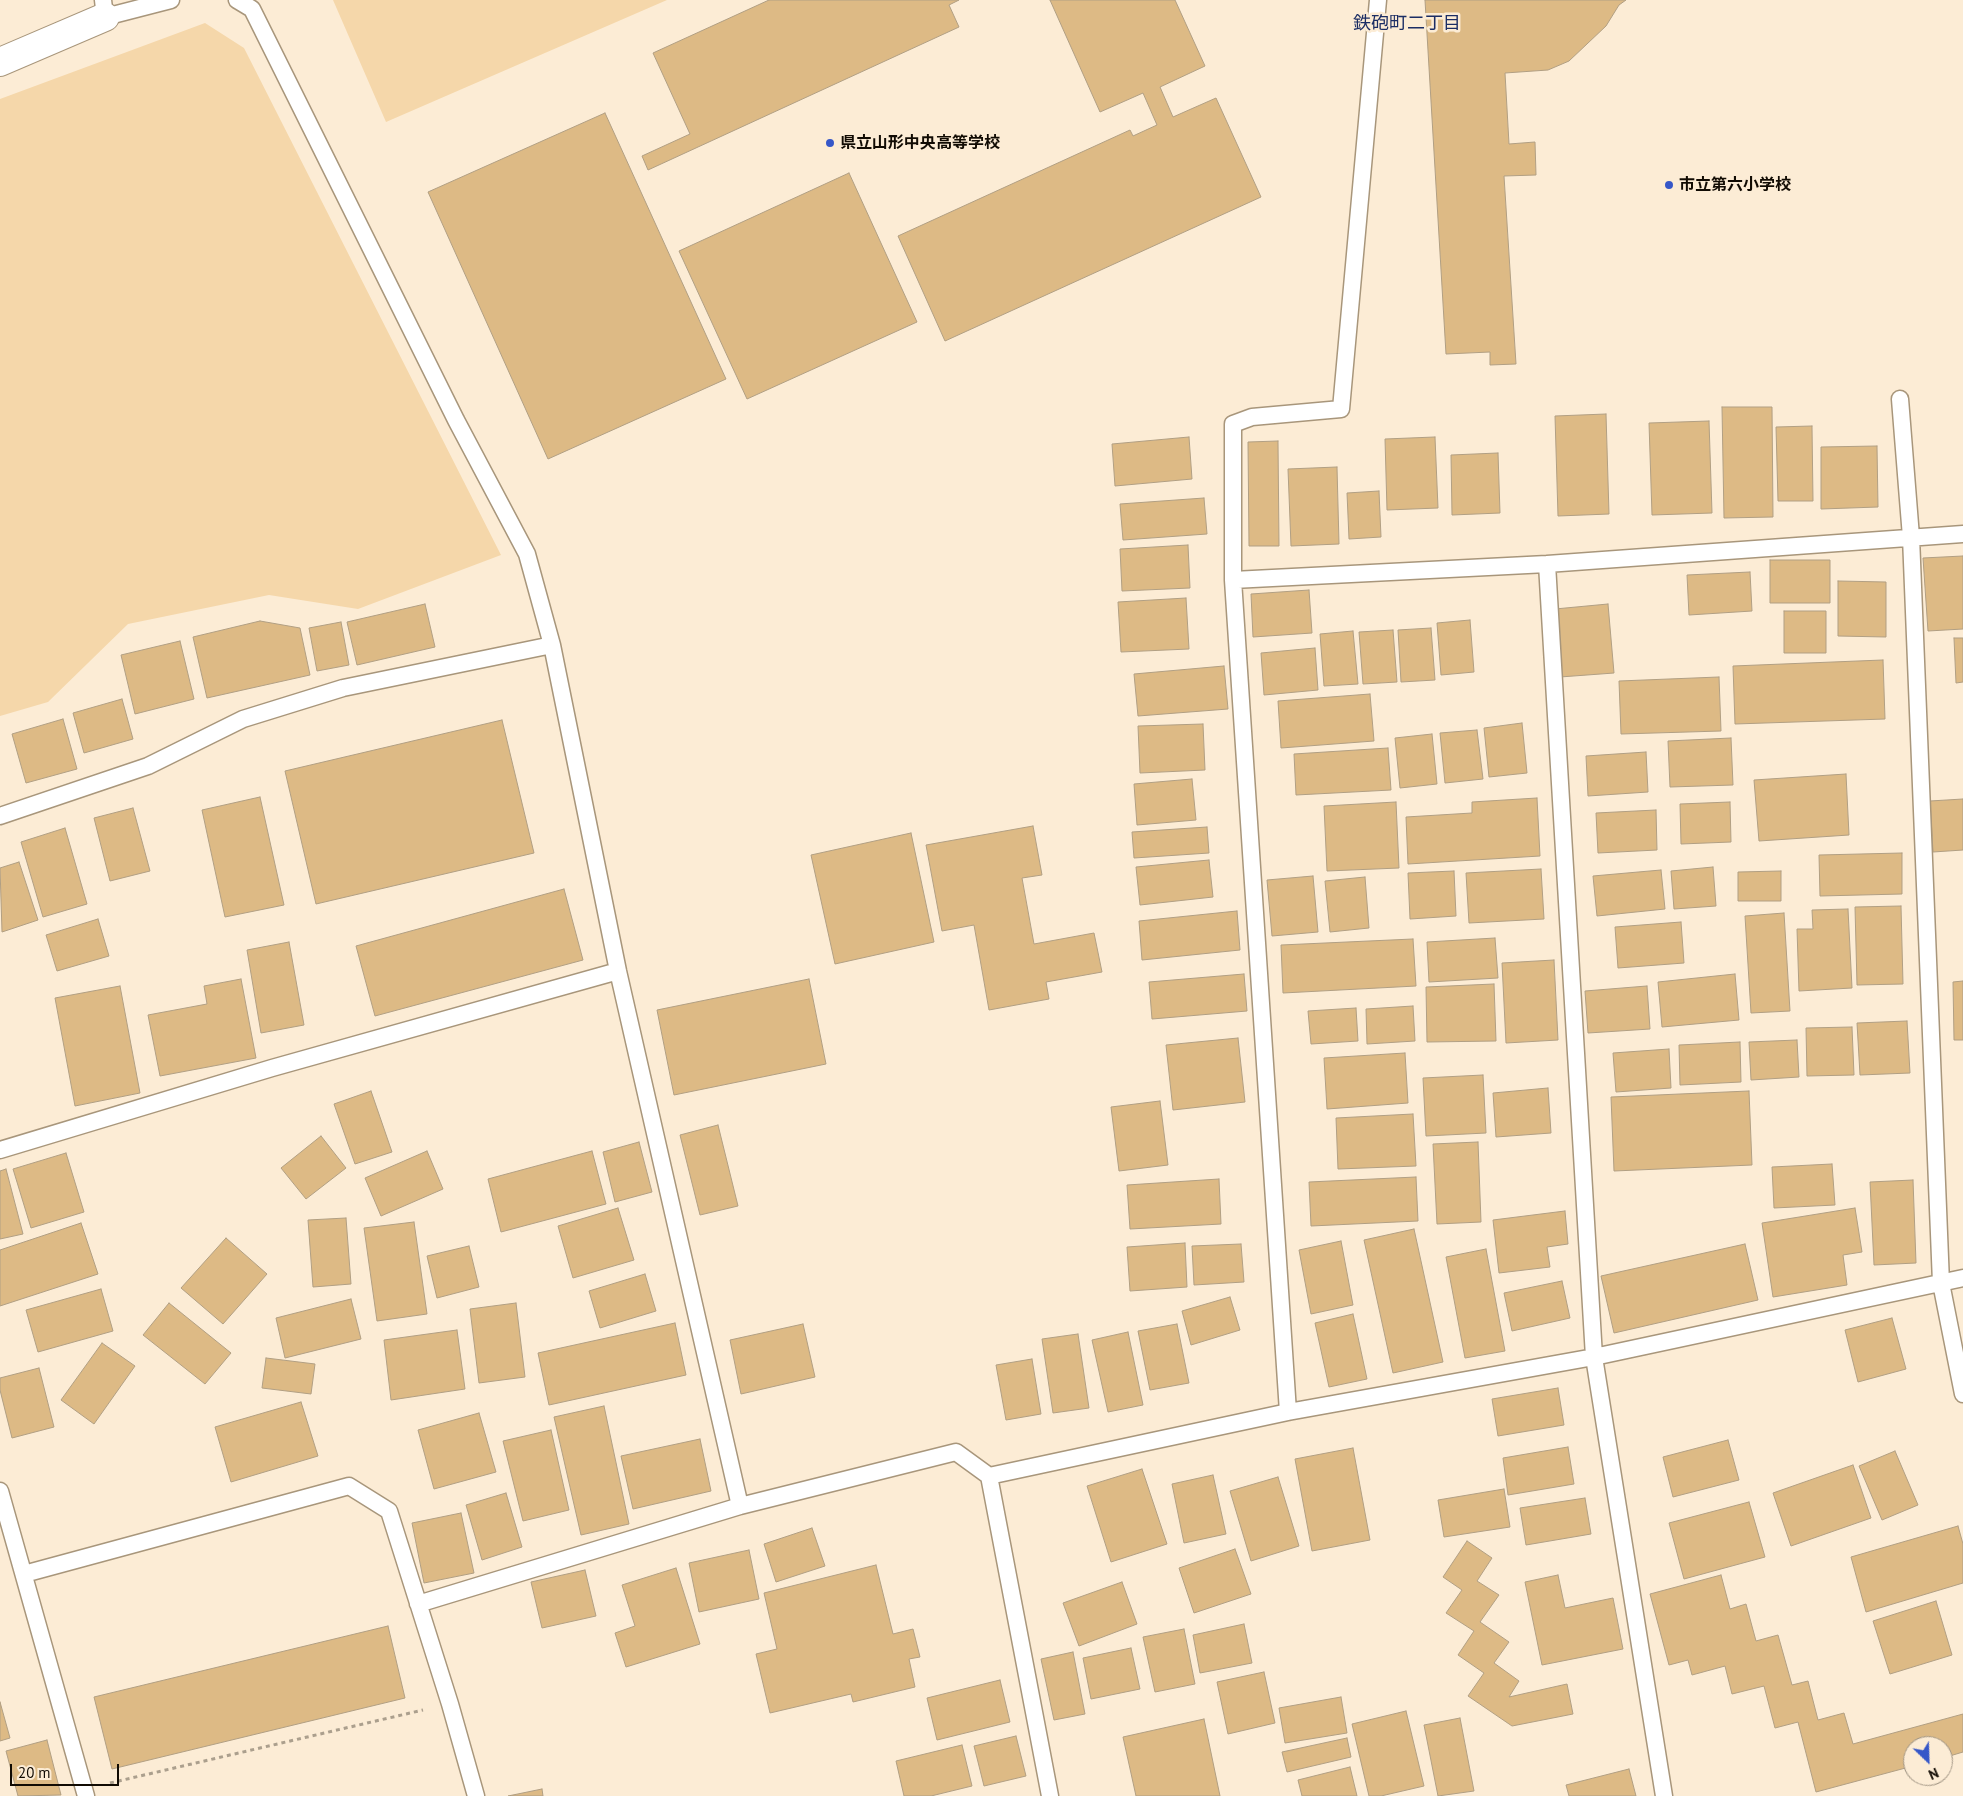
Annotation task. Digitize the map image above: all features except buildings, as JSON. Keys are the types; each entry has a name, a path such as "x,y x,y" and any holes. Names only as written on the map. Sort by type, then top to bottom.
{"street":[{"path":"0,62 104,8"}],"lane":[{"path":"104,8 172,0"},
{"path":"237,0 252,9 456,420 527,554 552,645 618,971 740,1506"},
{"path":"1288,1412 1233,580 1232,424 1252,417 1342,409 1378,0"},
{"path":"1900,399 1911,537 1941,1284 1963,1394"},
{"path":"1233,580 1547,564 1963,534"},
{"path":"1547,564 1594,1357 1664,1796"},
{"path":"0,816 148,766 243,719 343,688 552,645"},
{"path":"0,1150 272,1068 618,971"},
{"path":"989,1476 1288,1412 1594,1357 1963,1278"},
{"path":"418,1604 740,1506 956,1452 989,1476 1050,1796"},
{"path":"24,1574 349,1486 389,1511 450,1704 476,1796"},
{"path":"0,1491 85,1792"}],"path":[{"path":"85,1792 450,1704"}],"shaded area":[{"path":"333,0 667,0 386,122"},
{"path":"205,23 244,48 501,555 358,609 269,595 128,624 48,702 0,716 0,99"}],"place":[{"name":"県立山形中央高等学校","path":"830,143"},
{"name":"市立第六小学校","path":"1669,185"}],"district":[{"name":"鉄砲町二丁目","path":"1407,24"}]}
